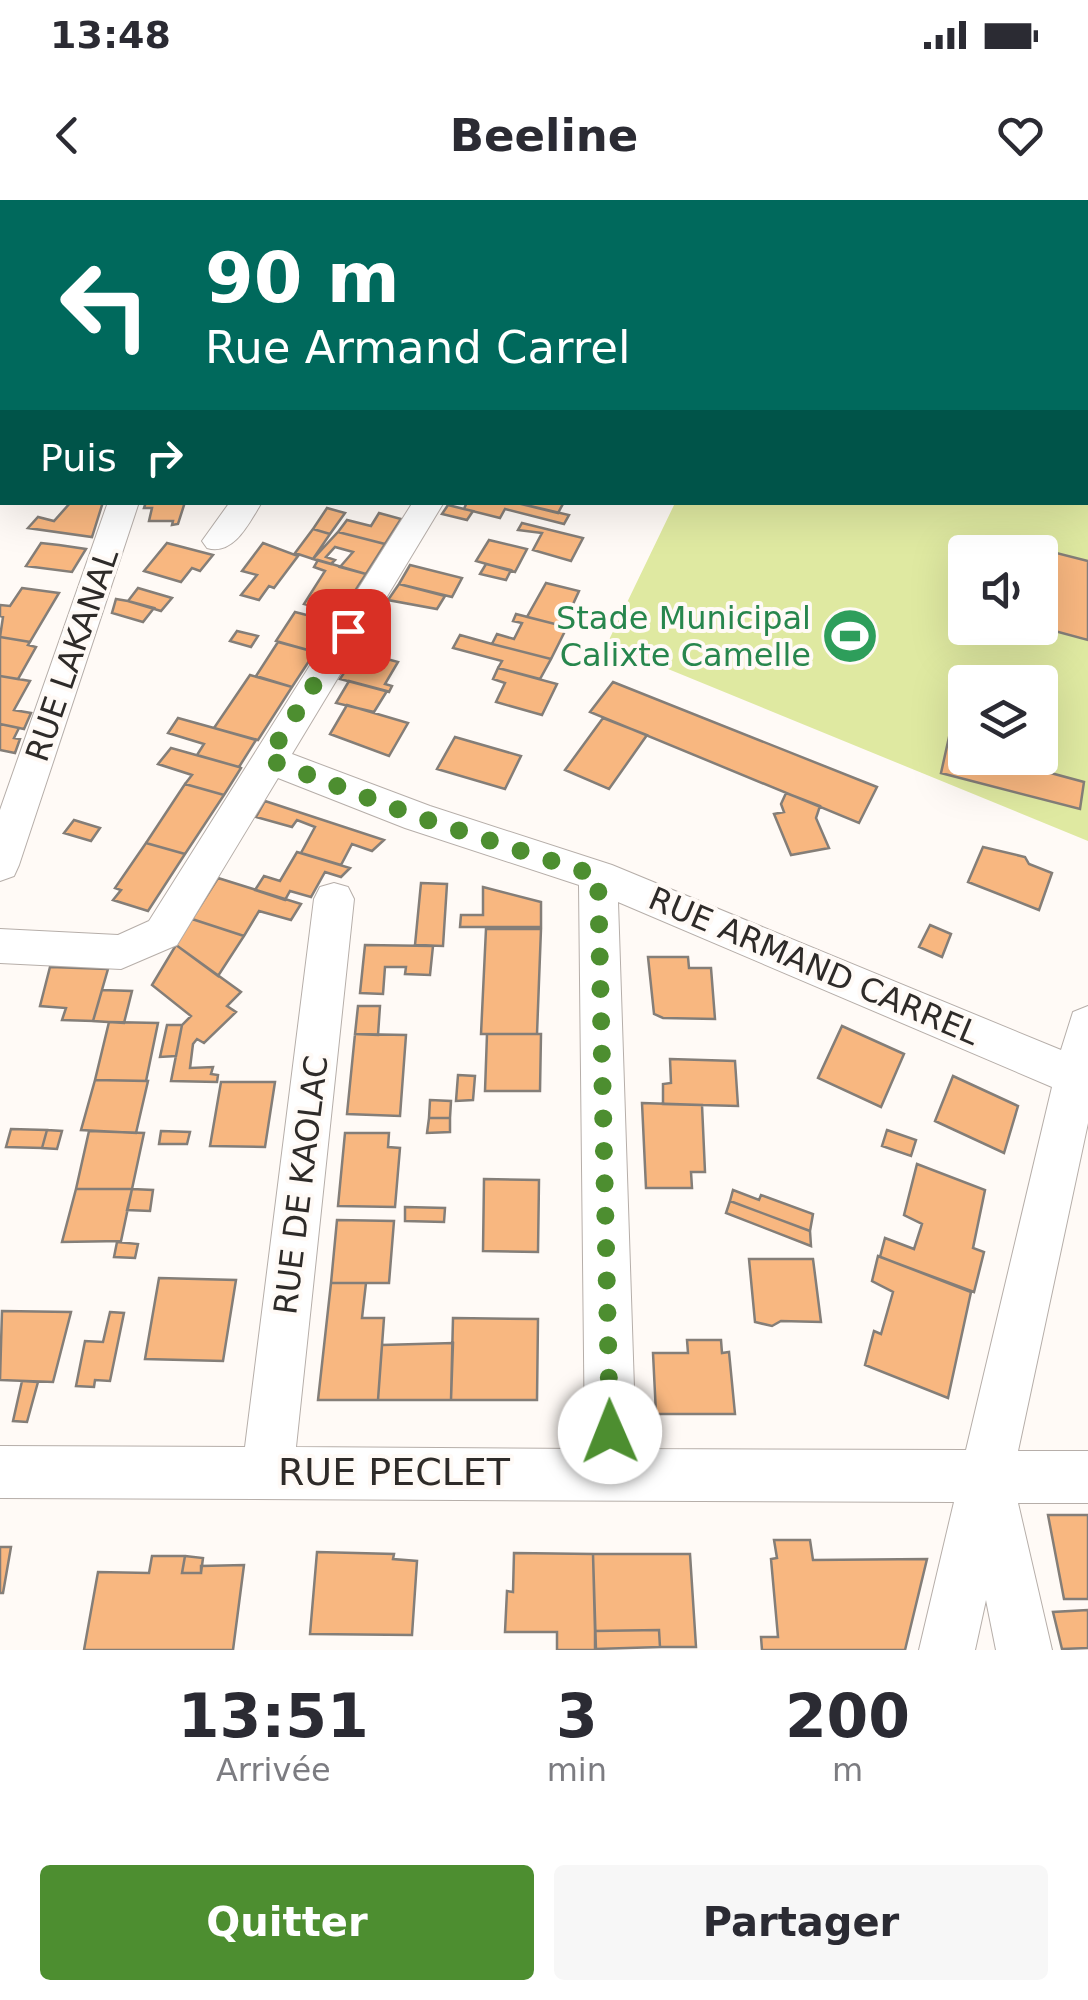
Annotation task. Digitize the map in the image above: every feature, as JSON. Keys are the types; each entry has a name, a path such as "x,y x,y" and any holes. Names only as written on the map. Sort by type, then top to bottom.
{"street":[{"name":"RUE LAKANAL","path":"0,865 123,505"},
{"path":"218,542 245,505"},
{"path":"0,946 121,952 163,933 427,505"},
{"name":"RUE ARMAND CARREL","path":"267,759 418,817 598,876 1077,1077"},
{"path":"598,876 611,1474"},
{"name":"RUE DE KAOLAC","path":"268,1472 334,899"},
{"path":"947,1650 1088,1026"},
{"name":"RUE PECLET","path":"0,1472 1088,1477"},
{"path":"986,1479 1024,1650"}],"green space":[{"name":"Stade Municipal Calixte Camelle","path":"674,505 1088,505 1088,841 607,644"}],"building":[{"path":"68,505 102,505 92,537 28,528 38,517 54,521"},
{"path":"184,505 178,524 172,525 173,521 149,521 152,508 144,508"},
{"path":"448,505 473,511 467,520 442,514"},
{"path":"466,505 526,505 569,515 564,524 505,509 500,518 464,509"},
{"path":"525,505 562,505 558,513"},
{"path":"327,508 345,513 330,534 313,529"},
{"path":"379,513 401,519 385,544 338,532 347,520 371,526"},
{"path":"522,523 583,538 571,561 533,550 542,533 518,530"},
{"path":"313,529 330,534 313,559 295,553"},
{"path":"338,532 385,544 366,574 340,567 353,552 335,547 326,557 335,560 331,564 313,559"},
{"path":"489,540 527,549 515,572 476,561"},
{"path":"41,543 86,549 72,572 26,566"},
{"path":"167,543 213,555 200,571 192,568 181,582 144,571"},
{"path":"263,543 298,556 274,588 269,586 259,600 241,595 257,575 242,571"},
{"path":"1058,553 1088,561 1088,640 1058,632"},
{"path":"318,560 366,574 340,614 304,604 325,571 314,567"},
{"path":"486,564 511,570 506,580 480,574"},
{"path":"410,565 462,578 452,597 399,584"},
{"path":"546,583 579,591 563,626 527,617"},
{"path":"399,584 445,596 437,609 388,600"},
{"path":"22,588 59,593 30,642 0,637 0,605 10,606"},
{"path":"138,588 172,598 161,611 128,601"},
{"path":"116,599 154,608 143,622 112,613"},
{"path":"295,612 334,622 315,652 276,641"},
{"path":"516,614 567,627 551,659 492,644 497,634 514,639 522,623 513,621"},
{"path":"237,631 258,636 251,647 230,641"},
{"path":"460,635 551,659 540,679 498,668 502,661 453,648"},
{"path":"0,637 30,642 28,645 36,647 18,679 0,676"},
{"path":"278,642 315,652 292,687 256,676"},
{"path":"358,651 398,662 385,684 392,686 389,692 340,679"},
{"path":"498,668 557,684 542,715 496,702 505,683 493,679"},
{"path":"250,675 292,687 258,740 214,728"},
{"path":"0,676 30,681 14,710 31,713 24,729 0,724"},
{"path":"349,681 387,691 374,712 336,703"},
{"path":"613,682 877,787 859,823 590,712"},
{"path":"347,705 408,723 389,756 330,734"},
{"path":"178,718 256,740 239,767 197,755 204,744 168,733"},
{"path":"603,718 647,735 609,789 565,770"},
{"path":"0,724 19,728 14,738 20,739 15,753 0,750"},
{"path":"455,737 521,756 505,789 437,769"},
{"path":"948,742 948,775 941,773"},
{"path":"171,748 241,768 224,795 185,784 192,775 158,764"},
{"path":"949,775 1058,775 1084,782 1080,809"},
{"path":"185,784 224,795 185,854 146,843"},
{"path":"786,793 820,806 816,818 829,848 791,855 774,814 784,812 781,804"},
{"path":"265,801 384,840 372,851 352,844 341,865 301,853 315,827 297,820 292,827 256,817"},
{"path":"74,820 100,828 91,841 64,833"},
{"path":"146,843 185,854 148,911 113,900 121,890 115,888"},
{"path":"983,847 1025,857 1029,864 1052,873 1039,910 968,882"},
{"path":"297,852 350,868 341,877 325,872 311,897 290,891 285,900 255,890 264,876 280,881"},
{"path":"218,878 301,904 291,920 259,911 244,936 192,919"},
{"path":"421,883 447,884 443,946 415,945"},
{"path":"483,887 541,902 541,927 460,927 461,915 483,915"},
{"path":"192,919 244,936 218,976 176,945"},
{"path":"930,925 951,934 942,957 919,947"},
{"path":"486,929 541,929 537,1034 481,1034"},
{"path":"176,945 241,992 227,1006 236,1012 204,1043 197,1039 193,1044 190,1068 213,1067 211,1074 218,1075 217,1082 171,1081 182,1025 191,1016 152,985"},
{"path":"365,945 433,946 430,975 405,974 406,967 385,967 383,994 360,993"},
{"path":"648,957 688,957 689,968 711,968 715,1019 663,1018 654,1014"},
{"path":"50,967 108,969 93,1021 62,1020 66,1008 40,1006"},
{"path":"102,990 132,991 124,1023 93,1021"},
{"path":"358,1006 380,1006 378,1035 355,1034"},
{"path":"109,1022 158,1023 146,1081 95,1080"},
{"path":"167,1025 182,1025 176,1056 160,1057"},
{"path":"842,1026 904,1054 881,1107 818,1078"},
{"path":"355,1034 406,1035 400,1116 347,1114"},
{"path":"487,1034 541,1034 540,1091 485,1091"},
{"path":"670,1059 735,1061 738,1106 663,1104 663,1084 671,1083"},
{"path":"458,1075 475,1076 473,1100 456,1101"},
{"path":"953,1076 1018,1106 1004,1153 935,1121"},
{"path":"95,1080 148,1081 136,1133 81,1130"},
{"path":"221,1082 275,1082 265,1147 210,1146"},
{"path":"430,1100 451,1101 450,1118 429,1118"},
{"path":"642,1103 702,1105 705,1172 691,1172 692,1188 646,1188"},
{"path":"429,1118 450,1118 450,1132 427,1133"},
{"path":"11,1129 47,1130 42,1148 6,1147"},
{"path":"47,1130 62,1131 57,1149 42,1148"},
{"path":"887,1130 916,1140 911,1156 882,1146"},
{"path":"89,1131 144,1133 132,1189 76,1189"},
{"path":"161,1131 190,1132 187,1144 159,1144"},
{"path":"345,1133 389,1133 388,1147 400,1148 395,1207 338,1206"},
{"path":"917,1164 985,1190 973,1248 984,1252 974,1292 880,1257 885,1238 914,1249 922,1224 904,1215"},
{"path":"484,1179 539,1180 538,1252 483,1251"},
{"path":"76,1189 132,1189 121,1241 62,1242"},
{"path":"132,1189 153,1190 150,1211 127,1210"},
{"path":"733,1190 759,1200 761,1195 813,1214 810,1231 730,1201"},
{"path":"730,1201 810,1231 811,1246 726,1213"},
{"path":"405,1207 445,1208 444,1222 405,1221"},
{"path":"337,1220 394,1221 389,1283 331,1283"},
{"path":"117,1242 138,1244 135,1258 114,1257"},
{"path":"878,1256 971,1292 948,1398 865,1365 874,1331 881,1334 893,1292 872,1281"},
{"path":"749,1259 813,1259 821,1322 781,1321 772,1326 755,1322"},
{"path":"159,1278 236,1280 223,1361 145,1359"},
{"path":"331,1283 366,1283 362,1318 384,1318 378,1400 318,1400"},
{"path":"2,1311 71,1312 53,1382 0,1380"},
{"path":"110,1312 124,1313 110,1381 95,1380 94,1387 76,1386 85,1341 103,1342"},
{"path":"453,1318 538,1319 537,1400 451,1400"},
{"path":"687,1340 721,1340 722,1353 729,1352 735,1414 656,1414 653,1353 688,1353"},
{"path":"453,1343 451,1400 378,1400 382,1345"},
{"path":"22,1381 38,1382 27,1422 13,1421"},
{"path":"1048,1515 1088,1515 1088,1599 1064,1599"},
{"path":"774,1540 810,1540 813,1560 927,1559 905,1650 762,1650 761,1637 778,1637 771,1559 777,1558"},
{"path":"0,1547 11,1547 3,1593 0,1593"},
{"path":"317,1552 394,1554 393,1559 417,1561 412,1635 310,1634"},
{"path":"514,1553 593,1554 596,1650 557,1650 557,1632 505,1632 507,1591 513,1592"},
{"path":"593,1554 690,1554 696,1647 660,1647 659,1630 595,1631"},
{"path":"152,1556 185,1556 182,1573 201,1573 201,1566 244,1565 233,1650 84,1650 98,1572 149,1573"},
{"path":"185,1556 203,1558 201,1573 182,1573"},
{"path":"1088,1610 1088,1648 1062,1649 1053,1612"},
{"path":"659,1630 660,1647 595,1649 595,1631"}],"place":[{"name":"Stade Municipal Calixte Camelle","path":"850,636"}],"route":[{"path":"348,631 267,759 418,817 598,876 610,1432"}]}
